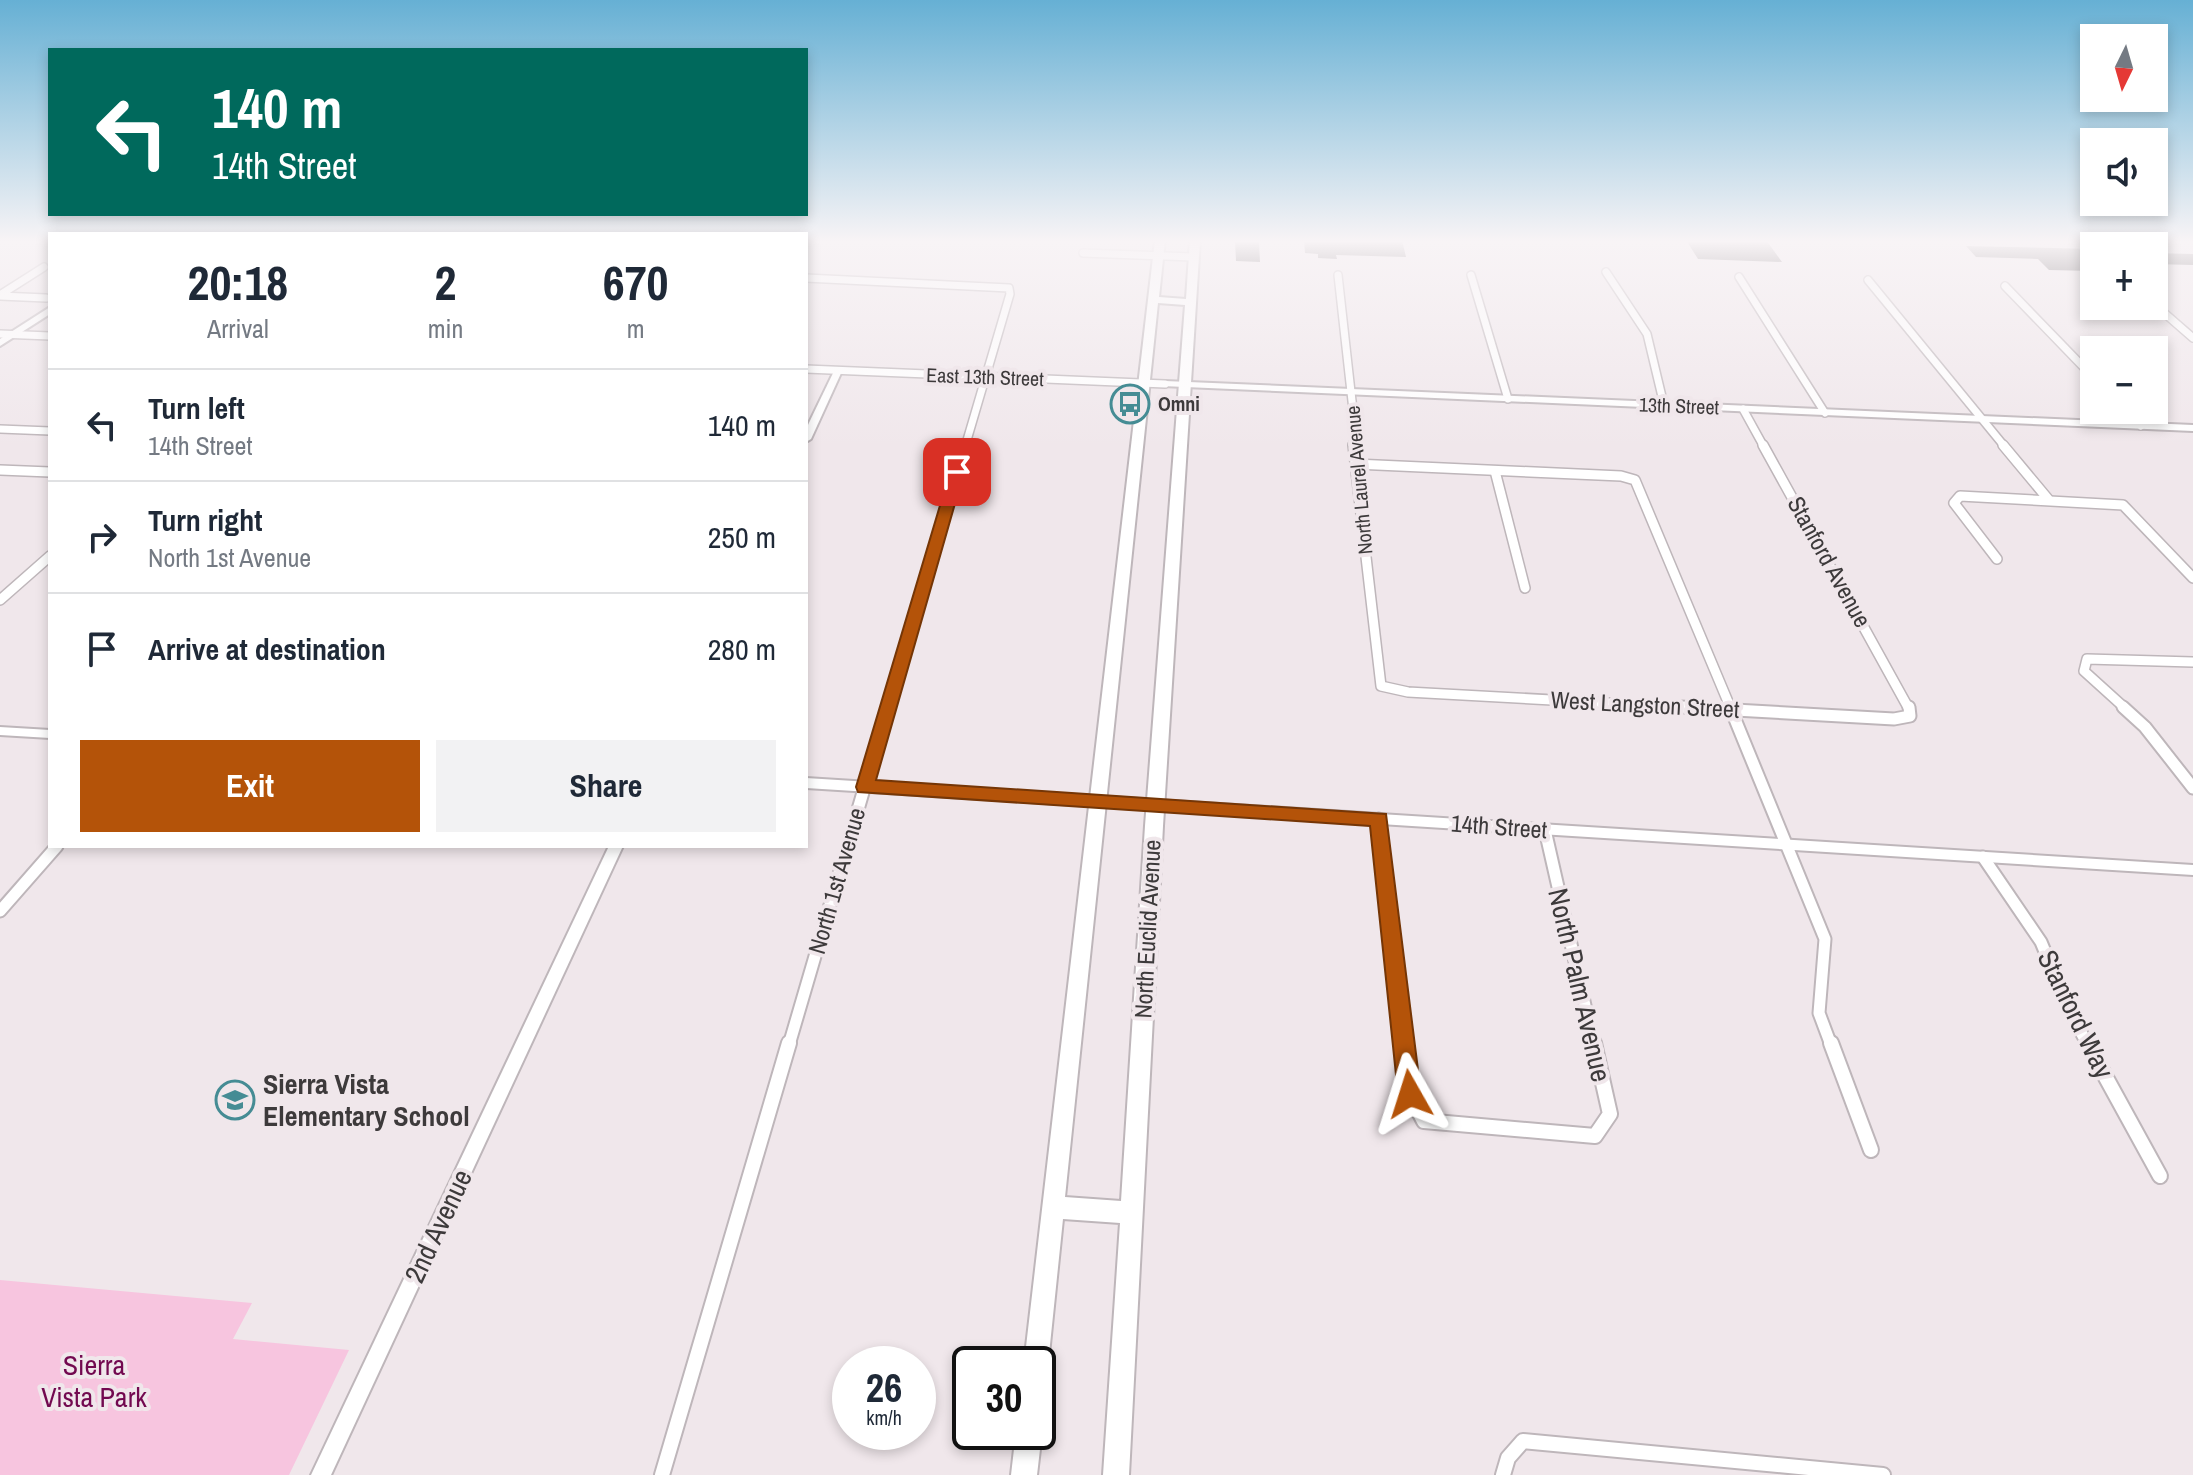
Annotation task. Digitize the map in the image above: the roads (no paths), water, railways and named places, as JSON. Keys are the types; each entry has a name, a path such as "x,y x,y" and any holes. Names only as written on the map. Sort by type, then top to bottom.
{"main road":[{"path":"1038,1346 1152,309"},
{"name":"North Euclid Avenue","path":"1116,1475 1155,805 1190,309"},
{"path":"0,343 48,311"},
{"path":"1053,1207 1131,1213"},
{"path":"1024,1475 1027,1450"}],"street":[{"name":"North 1st Avenue","path":"662,1475 1006,309"},
{"name":"North Laurel Avenue","path":"1342,309 1355,464 1381,686"},
{"path":"1481,309 1508,399"},
{"path":"1630,309 1647,334 1664,405"},
{"path":"1759,309 1825,413"},
{"path":"1892,309 2048,499"},
{"path":"2027,309 2080,364"},
{"path":"2168,316 2193,338"},
{"path":"0,334 48,336"},
{"name":"East 13th Street","path":"808,369 1165,384"},
{"path":"808,435 838,371"},
{"name":"13th Street","path":"1165,384 2193,428"},
{"name":"Stanford Avenue","path":"1743,409 1905,697 1910,716"},
{"path":"0,429 48,431"},
{"path":"1355,464 1621,476 1635,480 1733,710 1825,939 1819,1013 1871,1150"},
{"path":"0,470 48,472"},
{"path":"1495,471 1525,588"},
{"path":"1997,559 1954,503 1960,496 2123,505 2193,578"},
{"path":"0,600 48,558"},
{"path":"2193,662 2100,657 2087,659 2084,671 2145,727 2193,788"},
{"name":"West Langston Street","path":"1381,686 1408,692 1894,719 1910,716"},
{"path":"0,731 48,734"},
{"name":"14th Street","path":"808,783 2193,870"},
{"name":"North Palm Avenue","path":"1379,819 1410,1094 1424,1121 1595,1136 1610,1114 1545,830"},
{"path":"0,911 55,848"},
{"name":"2nd Avenue","path":"321,1475 615,848"},
{"name":"Stanford Way","path":"1983,857 2041,942 2071,1014 2160,1176"},
{"path":"1503,1475 1508,1458 1523,1441 1883,1475"}],"place":[{"name":"Omni","path":"1130,404"},
{"name":"Sierra Vista Elementary School","path":"235,1100"}],"park label":[{"name":"Sierra Vista Park","path":"94,1381"}]}
